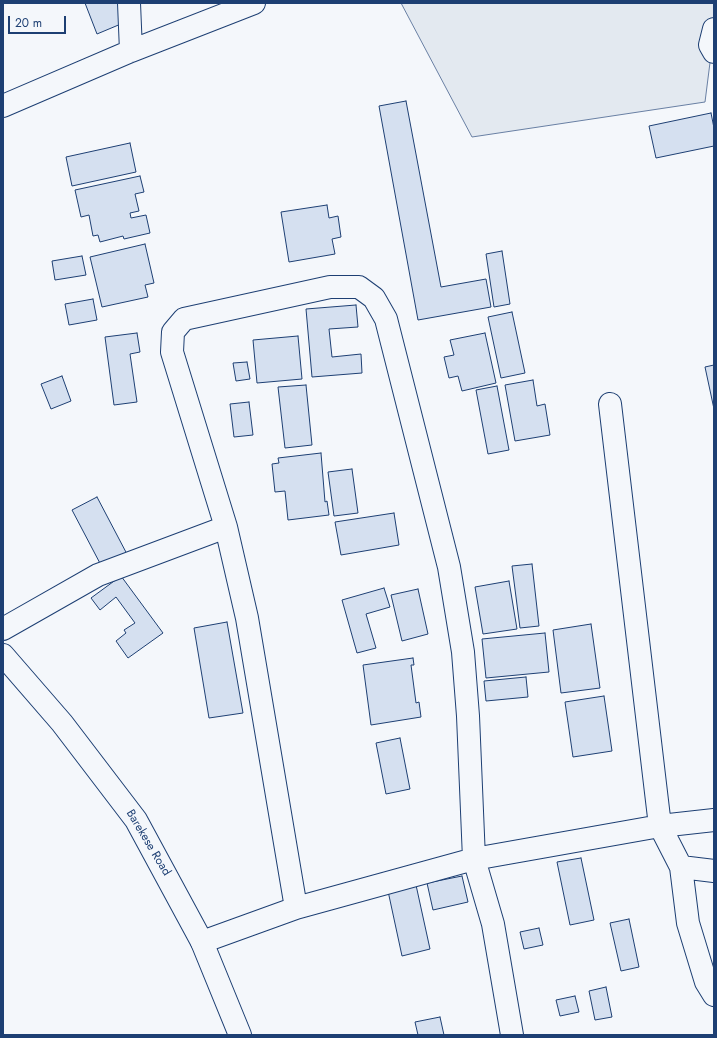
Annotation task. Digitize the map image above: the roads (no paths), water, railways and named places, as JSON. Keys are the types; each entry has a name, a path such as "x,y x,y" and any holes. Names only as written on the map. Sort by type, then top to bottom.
{"street":[{"path":"129,3 132,51"},
{"path":"3,106 132,51 254,3"},
{"path":"714,29 710,45 714,52"},
{"path":"296,908 247,618 226,527 172,352 173,332 184,319 330,287 359,287 374,298 386,319 449,567 463,652 468,716 474,859 494,924 512,1035"},
{"path":"610,404 660,826 681,867 688,923 706,982 714,994"},
{"path":"3,629 98,575 226,527"},
{"name":"Barekese Road","path":"3,655 62,722 136,820 202,942 240,1035"},
{"path":"202,942 296,908 474,859 660,826 714,820"},
{"path":"681,867 714,871"}]}
